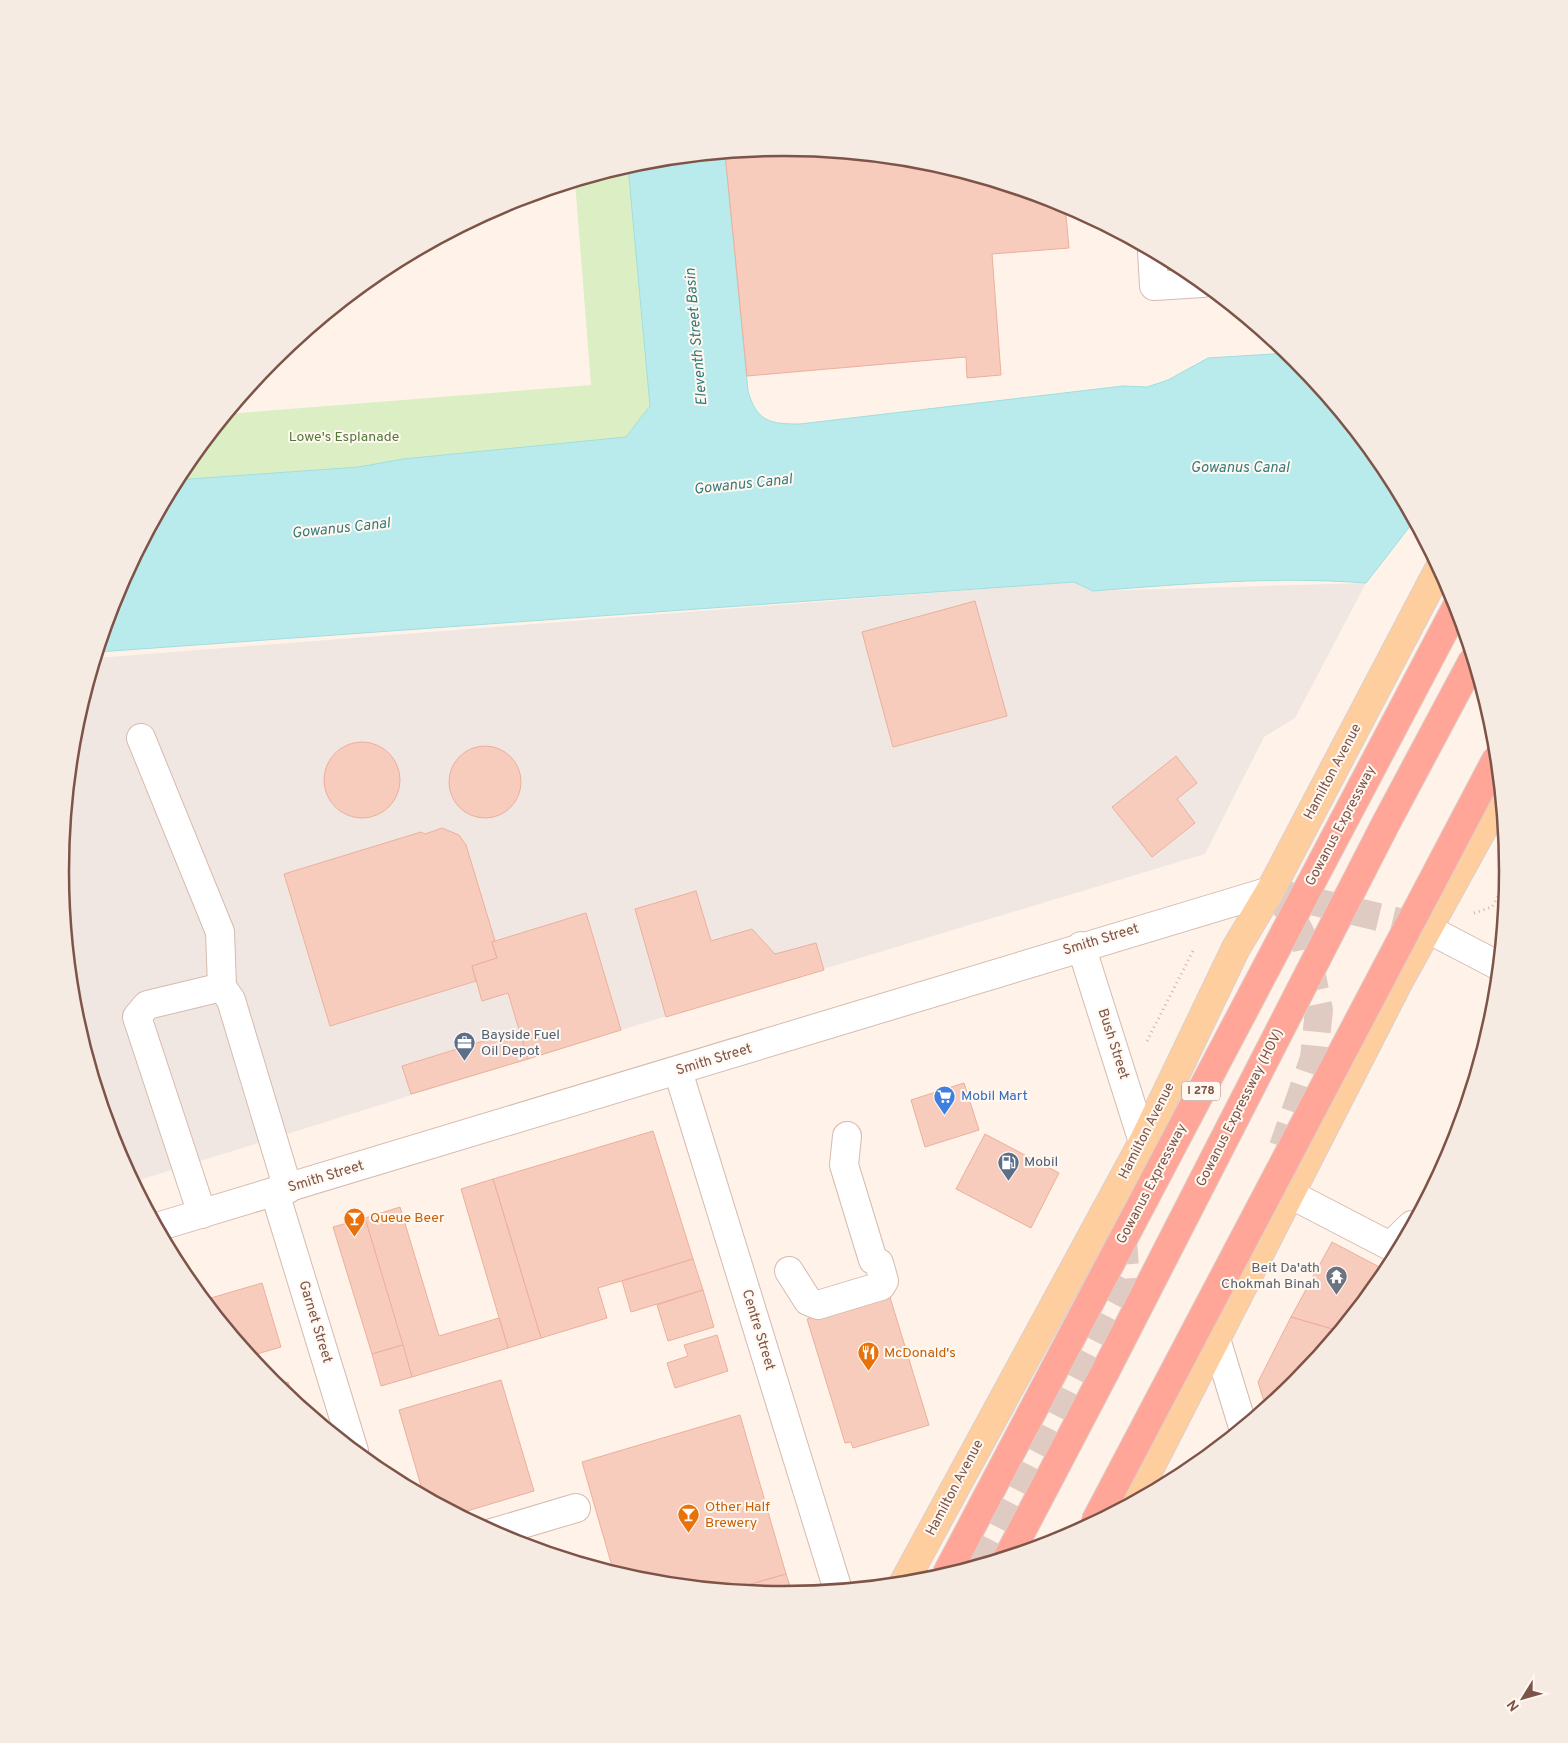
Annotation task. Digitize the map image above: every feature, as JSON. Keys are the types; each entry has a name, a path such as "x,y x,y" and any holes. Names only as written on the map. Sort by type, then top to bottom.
{"highway":[{"name":"Gowanus Expressway","path":"950,1567 1451,615"},
{"name":"Gowanus Expressway (HOV)","path":"1012,1550 1385,825 1469,667"},
{"path":"1100,1513 1492,768"}],"main road":[{"name":"Hamilton Avenue","path":"907,1576 1143,1142 1236,948 1270,890 1435,577"},
{"path":"1137,1494 1290,1194 1428,929 1496,804"}],"street":[{"path":"1152,259 1154,286 1190,284"},
{"path":"141,738 220,932 222,987 147,1005 137,1017 202,1214"},
{"name":"Smith Street","path":"163,1225 282,1191 1081,946 1270,890"},
{"path":"1428,929 1493,963"},
{"name":"Bush Street","path":"1081,946 1143,1142"},
{"name":"Garnet Street","path":"222,987 231,1000 351,1440"},
{"name":"Centre Street","path":"678,1071 836,1585"},
{"path":"790,1271 808,1301 818,1305 881,1286 884,1281 879,1263 873,1260 844,1165 847,1136"},
{"path":"1290,1194 1390,1246 1397,1240"},
{"path":"1216,1339 1241,1421"},
{"path":"504,1529 576,1508"}],"path":[{"path":"1492,907 1498,896"},
{"path":"1144,1046 1195,948"}],"shaded area":[{"path":"1074,582 1093,591 1366,583 1295,718 1264,737 1205,854 621,1030 139,1180 123,1145 93,1057 82,1011 70,918 70,825 75,778 82,732 102,658"}],"green space":[{"name":"Lowe's Esplanade","path":"629,174 650,406 626,437 403,459 359,467 186,479 235,413 591,385 575,188"}],"water":[{"name":"Gowanus Canal","path":"726,159 748,391 756,409 766,419 773,422 800,424 1123,386 1147,387 1168,380 1208,358 1277,354 1322,400 1351,436 1379,474 1410,527 1366,583 1298,580 1195,584 1093,591 1074,582 104,652 123,598 143,555 186,479 359,467 403,459 626,437 650,406 629,174 691,162"}],"building":[{"path":"784,156 877,162 924,170 969,181 1014,194 1066,215 1069,248 992,254 1001,375 967,378 966,357 747,376 726,159"},
{"path":"975,601 1007,716 893,747 862,632"},
{"path":"355,742 369,742 383,748 394,759 400,773 397,795 389,807 369,818 355,818 341,812 330,801 324,787 324,773 330,759 341,748"},
{"path":"485,746 505,752 515,762 521,782 515,802 505,812 485,818 465,812 455,802 449,782 455,762 465,752"},
{"path":"1176,756 1197,783 1177,799 1195,823 1152,857 1112,807"},
{"path":"442,828 459,835 466,845 495,941 492,942 497,958 472,966 476,981 330,1026 284,874 421,832 425,834"},
{"path":"696,891 711,941 752,929 775,954 816,943 824,970 666,1017 635,909"},
{"path":"586,913 621,1030 528,1059 508,993 482,1001 472,966 497,958 492,942"},
{"name":"Bayside Fuel Oil Depot","path":"519,1030 528,1059 411,1094 402,1066"},
{"name":"Mobil Mart","path":"964,1083 979,1130 925,1147 911,1100"},
{"path":"653,1131 693,1259 598,1288 607,1318 541,1338 493,1179"},
{"name":"Mobil","path":"985,1134 1059,1173 1031,1228 956,1189"},
{"path":"493,1179 541,1338 508,1348 461,1189"},
{"path":"400,1207 439,1336 499,1318 508,1348 412,1377 365,1218"},
{"path":"365,1218 403,1345 372,1354 333,1227"},
{"name":"Beit Da'ath Chokmah Binah","path":"1332,1242 1380,1267 1333,1329 1291,1317"},
{"path":"693,1259 703,1290 631,1312 622,1281"},
{"path":"262,1283 281,1347 256,1354 210,1298"},
{"path":"703,1290 714,1327 668,1341 657,1305"},
{"name":"McDonald's","path":"889,1294 929,1425 853,1448 851,1442 845,1443 807,1319"},
{"path":"1291,1317 1333,1329 1290,1377 1264,1401 1258,1382"},
{"path":"717,1335 728,1371 675,1388 667,1363 688,1356 684,1345"},
{"path":"403,1345 412,1377 381,1386 372,1354"},
{"path":"501,1380 534,1491 465,1512 426,1491 422,1488 399,1410"},
{"name":"Other Half Brewery","path":"740,1415 786,1574 747,1585 737,1585 691,1581 612,1565 582,1462"},
{"path":"786,1574 790,1587 784,1587 747,1585"}],"tunnel":[{"path":"1270,891 1428,929"},
{"path":"1270,891 1288,909 1305,942 1319,1010 1314,1058 1283,1147"},
{"path":"983,1558 1126,1279 1122,1229"}],"place":[{"name":"Bayside Fuel Oil Depot","path":"465,1062"},
{"name":"Mobil Mart","path":"945,1115"},
{"name":"Mobil","path":"1008,1181"},
{"name":"Queue Beer","path":"354,1237"},
{"name":"Beit Da'ath Chokmah Binah","path":"1336,1295"},
{"name":"McDonald's","path":"868,1372"},
{"name":"Other Half Brewery","path":"689,1534"}],"water label":[{"name":"Eleventh Street Basin","path":"697,337"}]}
